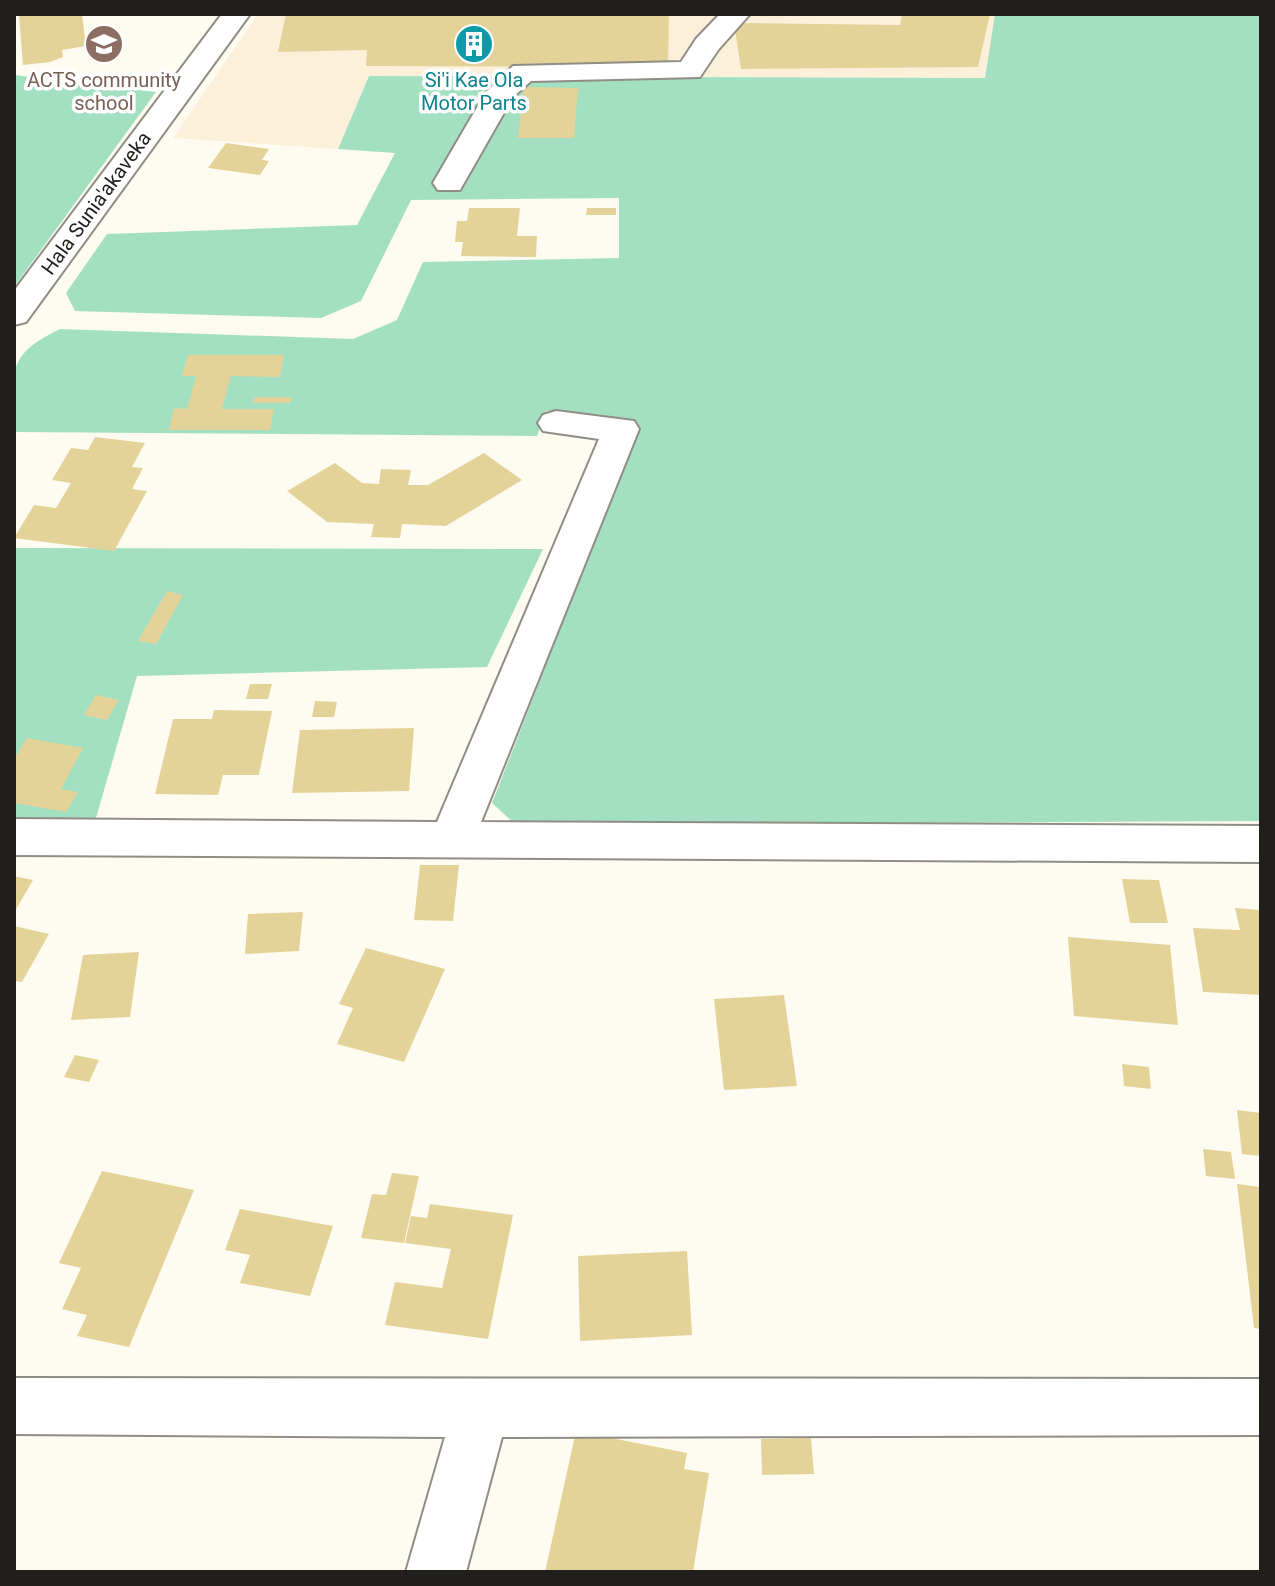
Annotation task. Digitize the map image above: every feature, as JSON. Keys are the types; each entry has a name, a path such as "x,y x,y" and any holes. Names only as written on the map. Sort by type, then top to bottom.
{"street":[{"name":"Hala Sunia'akaveka","path":"14,315 236,14"},
{"path":"449,183 501,92 523,72 690,71 706,45 736,14"},
{"path":"451,841 621,429 556,423"},
{"path":"14,837 1261,844"},
{"path":"14,1406 481,1409 1261,1407"},
{"path":"436,1572 481,1409"}],"shaded area":[{"path":"258,14 995,14 985,78 369,76 338,149 173,138"}],"green space":[{"path":"995,14 1261,14 1261,821 516,825 492,803 633,443 604,415 546,411 537,436 14,432 15,369 28,349 60,329 353,339 397,320 423,262 619,258 619,198 411,200 361,301 321,318 75,311 66,293 107,234 357,225 395,153 338,149 369,76 985,78"},
{"path":"14,75 156,92 14,287"},
{"path":"14,548 543,549 487,667 137,676 96,818 14,818"}],"building":[{"path":"82,14 86,46 62,50 63,57 50,62 23,65 19,16"},
{"name":"Si'i Kae Ola Motor Parts","path":"286,14 669,14 668,67 366,66 367,50 278,52"},
{"path":"902,14 990,14 978,67 741,69 734,23 900,25"},
{"path":"524,87 578,88 574,138 518,138"},
{"path":"226,143 269,149 262,160 269,161 260,175 208,168"},
{"path":"469,208 520,208 517,236 537,236 536,257 461,256 463,242 455,242 457,221 467,221"},
{"path":"587,208 616,208 616,215 586,215"},
{"path":"188,355 284,355 280,377 231,376 222,409 274,409 270,430 169,430 174,408 187,409 196,376 182,376"},
{"path":"255,397 291,397 290,403 253,403"},
{"path":"95,437 145,443 132,467 143,468 132,489 147,491 114,551 14,538 34,505 56,508 71,483 52,480 71,448 88,450"},
{"path":"484,453 522,480 446,526 402,524 400,538 371,537 374,524 327,522 287,491 335,463 362,483 379,484 381,469 411,470 408,485 428,485"},
{"path":"167,591 183,595 156,644 138,641"},
{"path":"250,684 272,684 268,699 246,699"},
{"path":"96,695 119,700 107,720 84,715"},
{"path":"315,701 337,702 334,717 312,717"},
{"path":"214,710 272,711 259,775 223,775 218,795 155,794 173,719 212,719"},
{"path":"414,728 409,791 292,793 300,730"},
{"path":"27,738 83,748 61,789 78,792 66,812 14,803 14,759"},
{"path":"420,865 459,865 453,921 414,920"},
{"path":"14,876 33,880 14,913"},
{"path":"1122,879 1159,880 1168,923 1130,923"},
{"path":"1235,908 1261,910 1261,995 1203,992 1193,928 1240,930"},
{"path":"303,912 299,951 245,954 248,914"},
{"path":"14,926 49,934 22,982 14,981"},
{"path":"1068,937 1170,945 1178,1025 1074,1016"},
{"path":"366,948 445,969 404,1062 337,1044 353,1008 339,1004"},
{"path":"139,952 130,1017 71,1020 83,955"},
{"path":"784,995 797,1086 724,1090 714,999"},
{"path":"75,1055 99,1060 89,1082 64,1077"},
{"path":"1122,1064 1149,1067 1151,1089 1124,1086"},
{"path":"1237,1110 1261,1113 1261,1156 1242,1154"},
{"path":"1203,1149 1231,1152 1235,1179 1206,1176"},
{"path":"102,1171 194,1190 129,1347 77,1336 87,1315 62,1309 81,1268 59,1263"},
{"path":"392,1173 419,1176 404,1243 361,1238 372,1194 386,1195"},
{"path":"1237,1184 1261,1187 1261,1329 1254,1328"},
{"path":"430,1204 513,1215 488,1339 385,1325 395,1282 442,1288 451,1249 405,1243 411,1216 427,1218"},
{"path":"240,1209 333,1226 310,1296 240,1283 250,1255 225,1250"},
{"path":"687,1251 692,1335 580,1341 578,1256"},
{"path":"576,1431 687,1453 684,1469 709,1473 693,1572 545,1572"},
{"path":"811,1438 814,1474 762,1475 761,1439"}],"place":[{"name":"ACTS community school","path":"104,44"},
{"name":"Si'i Kae Ola Motor Parts","path":"474,44"}]}
